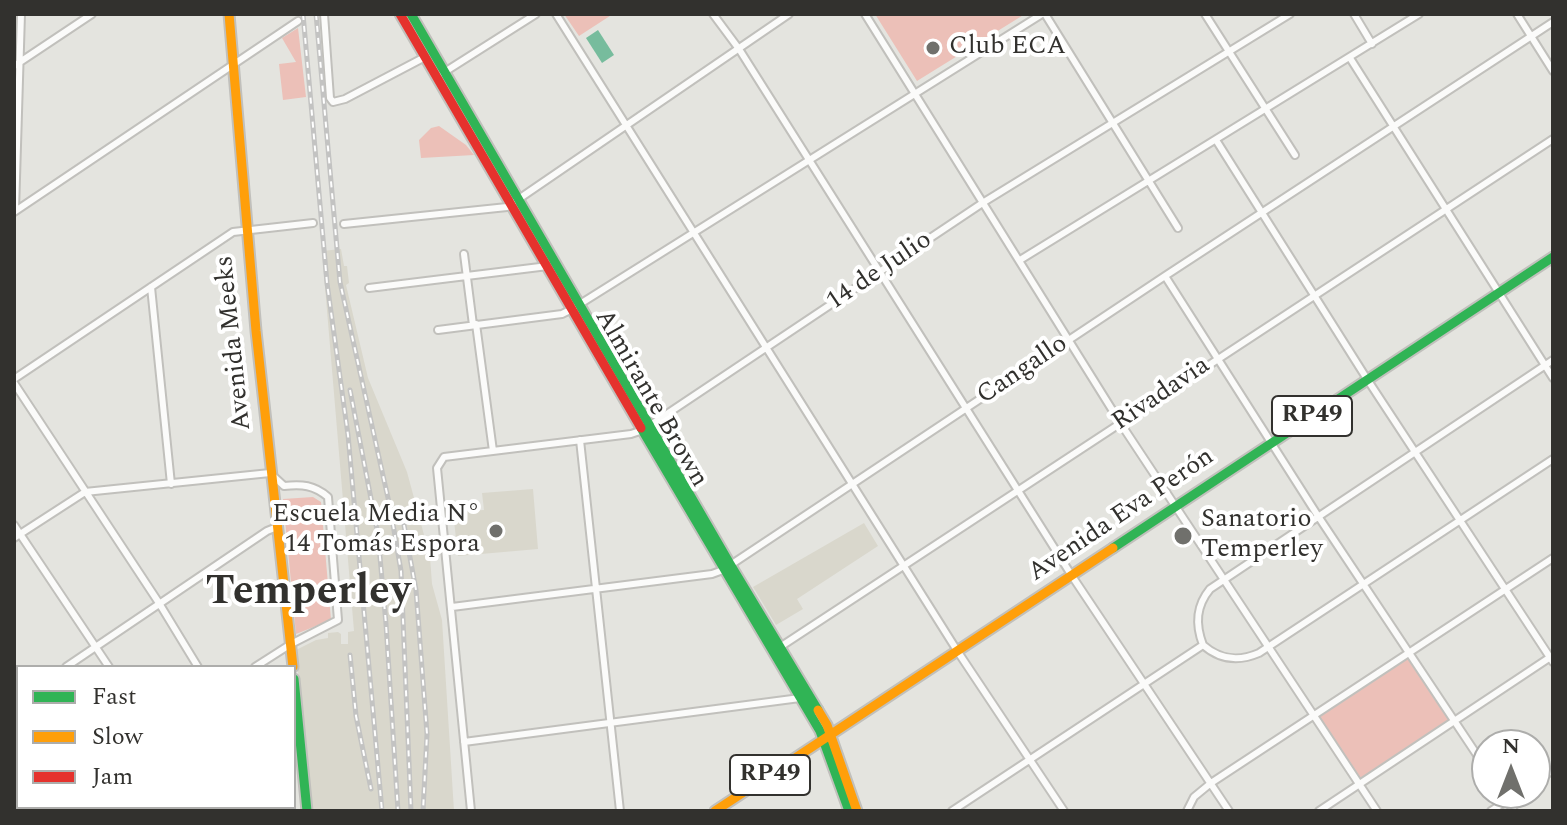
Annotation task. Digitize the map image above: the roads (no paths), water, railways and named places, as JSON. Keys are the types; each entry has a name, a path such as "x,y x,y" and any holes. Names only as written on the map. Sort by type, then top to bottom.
{"main road":[{"name":"Avenida Meeks","path":"229,14 246,229 293,665"},
{"name":"Almirante Brown","path":"400,14 425,57 441,74"},
{"name":"Almirante Brown","path":"411,14 441,74 514,202 828,737 857,811"},
{"name":"Almirante Brown","path":"514,202 548,266 576,307"},
{"name":"Avenida Eva Perón","path":"715,811 1553,257"},
{"name":"Almirante Brown","path":"776,650 800,698 828,737 849,811"},
{"path":"296,699 307,811"}],"street":[{"path":"15,212 17,64 21,14"},
{"path":"17,64 92,14"},
{"path":"324,14 330,98 333,102 345,99 425,57"},
{"path":"441,74 536,14"},
{"path":"556,14 958,652 1064,811"},
{"path":"713,14 739,49 1072,576 1229,811"},
{"path":"344,224 501,209 789,14"},
{"path":"865,14 1121,424 1377,811"},
{"path":"438,330 562,314 576,307 1044,14 1178,228"},
{"path":"1205,14 1295,155"},
{"name":"14 de Julio","path":"452,607 437,468 444,457 631,434 647,427 984,202 1290,14"},
{"path":"1354,14 1372,44"},
{"path":"1020,260 1419,14"},
{"path":"1517,14 1553,71"},
{"path":"15,212 298,21"},
{"name":"Cangallo","path":"452,607 712,574 726,567 1553,22"},
{"path":"1350,58 1553,378"},
{"name":"Rivadavia","path":"776,650 1553,139"},
{"path":"1216,140 1313,296 1552,658 1319,811"},
{"path":"197,665 14,381 233,232 313,223"},
{"path":"464,254 493,451"},
{"path":"369,288 548,266"},
{"path":"1165,276 1318,516 1471,745"},
{"path":"151,287 171,484"},
{"path":"1553,360 1223,579 1205,595 1198,609 1203,645 1215,654 1231,659 1250,657 1269,647 1553,459"},
{"path":"580,440 620,811"},
{"path":"17,536 85,492 270,473 284,486 301,484 317,488 328,497 338,620 258,665"},
{"path":"14,525 17,536 108,665"},
{"path":"69,665 277,527"},
{"path":"1187,811 1194,797 1211,783 1553,558"},
{"path":"452,607 471,811"},
{"path":"952,811 1203,645"},
{"path":"464,742 800,698"}],"railway":[{"path":"303,14 327,283 348,435 382,811"},
{"path":"316,14 340,282 390,507 401,571 411,811"},
{"path":"350,390 378,535 398,811"},
{"path":"404,525 416,590 427,734 423,811"},
{"path":"350,655 356,716 371,789"}],"place":[{"name":"Club ECA","path":"933,48"},
{"name":"Escuela Media N° 14 Tomás Espora","path":"496,531"},
{"name":"Sanatorio Temperley","path":"1183,536"}],"district":[{"name":"Temperley","path":"308,595"}]}
